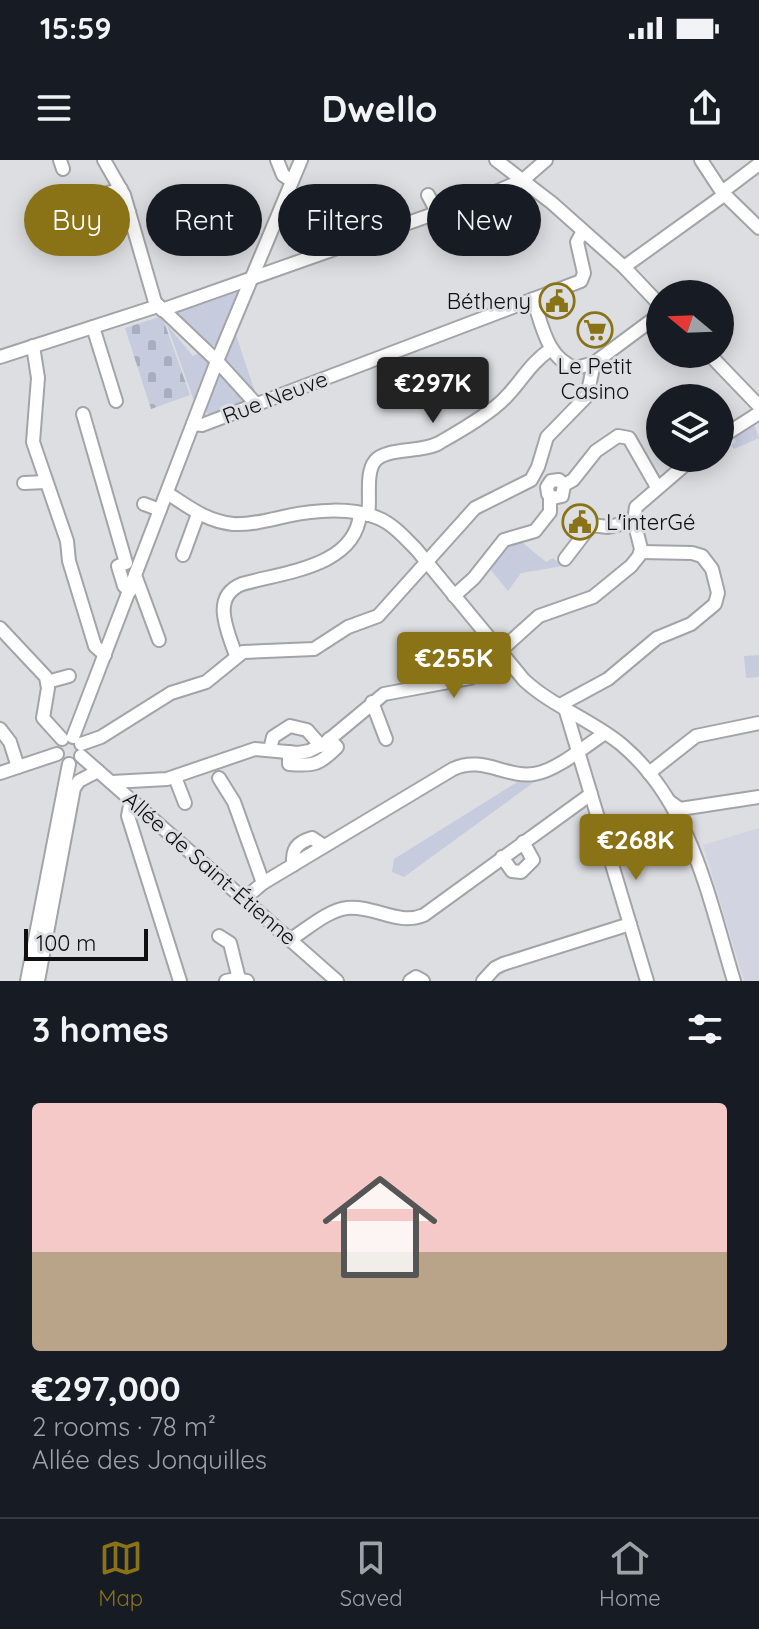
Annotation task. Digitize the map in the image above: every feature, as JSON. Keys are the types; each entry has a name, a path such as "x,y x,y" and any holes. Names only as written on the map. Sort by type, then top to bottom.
{"street":[{"path":"104,160 118,184"},
{"path":"277,160 283,175 292,181"},
{"path":"27,981 74,744 217,361 301,160"},
{"path":"496,160 535,188 646,290"},
{"path":"512,184 523,180 546,160"},
{"path":"701,160 723,193 759,228"},
{"path":"624,267 759,164"},
{"path":"130,215 160,308 217,361 256,404"},
{"path":"0,357 250,279 427,216"},
{"name":"Rue Neuve","path":"193,424 202,425 581,281 584,273 577,245 583,231"},
{"path":"533,299 551,349 560,360 572,367 594,363 646,324"},
{"path":"93,327 116,401"},
{"path":"629,336 637,348"},
{"path":"33,346 38,378 32,436 67,541 69,561 95,646 105,655"},
{"path":"236,656 223,613 229,591 242,584 329,559 356,535 376,459 386,454 425,449 440,442 500,403 527,369 551,349"},
{"path":"69,764 61,760 56,747 101,737 171,693 206,682 236,656 254,650 318,648 348,627 378,616 475,508 531,480 547,437 579,407 590,389 594,363"},
{"path":"722,368 759,406"},
{"path":"734,429 759,413"},
{"path":"83,414 126,563 118,566 124,586 130,591"},
{"path":"454,596 474,578 504,540 535,531 550,512 548,483 555,480 564,485 573,480 596,451 618,436 629,438 657,487"},
{"path":"112,782 175,777 255,749 305,752 325,742 372,702 396,690 470,678 539,616 597,594 631,566 641,552 634,521 639,503 676,472"},
{"path":"24,483 46,482"},
{"path":"167,493 198,514 222,522 244,524 318,512 364,514 382,519 396,530 529,685 605,733 649,773 669,801 692,847 734,981"},
{"path":"144,504 160,510"},
{"path":"183,555 198,514"},
{"path":"565,559 591,525 608,527 634,521"},
{"path":"562,706 604,682 657,638 696,621 715,604 718,593 712,569 702,556 687,552 641,552"},
{"path":"135,575 159,640"},
{"path":"0,628 40,670 47,682 43,718 74,744"},
{"path":"47,682 69,676"},
{"path":"372,702 386,739"},
{"path":"562,706 647,981"},
{"path":"649,773 696,736 759,723"},
{"path":"270,750 273,737 290,726 307,730 325,742"},
{"path":"0,729 10,742 18,767"},
{"path":"244,899 263,883 460,766 477,763 533,775 605,733"},
{"name":"Allée de Saint-Étienne","path":"74,744 98,771 337,981"},
{"path":"0,773 57,754"},
{"path":"219,761 219,778 234,802 263,883"},
{"path":"197,770 219,778"},
{"path":"38,981 74,788 79,781 98,771"},
{"path":"175,777 185,803"},
{"path":"291,939 344,909 357,908 404,919 420,917 591,794"},
{"path":"669,801 680,809 759,797"},
{"path":"131,800 128,816 180,981"},
{"path":"502,857 512,871 521,872 533,860 523,842"},
{"path":"483,981 503,964 630,924"},
{"path":"219,936 230,943 237,980"},
{"path":"410,981 416,977 423,981"}],"shaded area":[{"path":"759,828 759,981 744,981 703,845"}],"green space":[{"path":"237,287 239,295 217,345 208,347 176,315 177,308"},
{"path":"162,316 190,395 151,409 125,328"},
{"path":"167,325 193,356 200,352 210,362 194,401"},
{"path":"235,332 256,395 223,363"},
{"path":"220,373 245,400 242,410 209,414 205,411"},
{"path":"754,424 759,438 734,449 734,436"},
{"path":"523,543 546,562 553,558 563,566 521,573 508,591 491,570 506,546"},
{"path":"759,655 759,677 746,678 744,656"},
{"path":"519,781 533,783 404,877 392,872 394,859"}],"place":[{"name":"Bétheny","path":"557,301"},
{"name":"Le Petit Casino","path":"595,330"},
{"name":"L'interGé","path":"580,522"}]}
